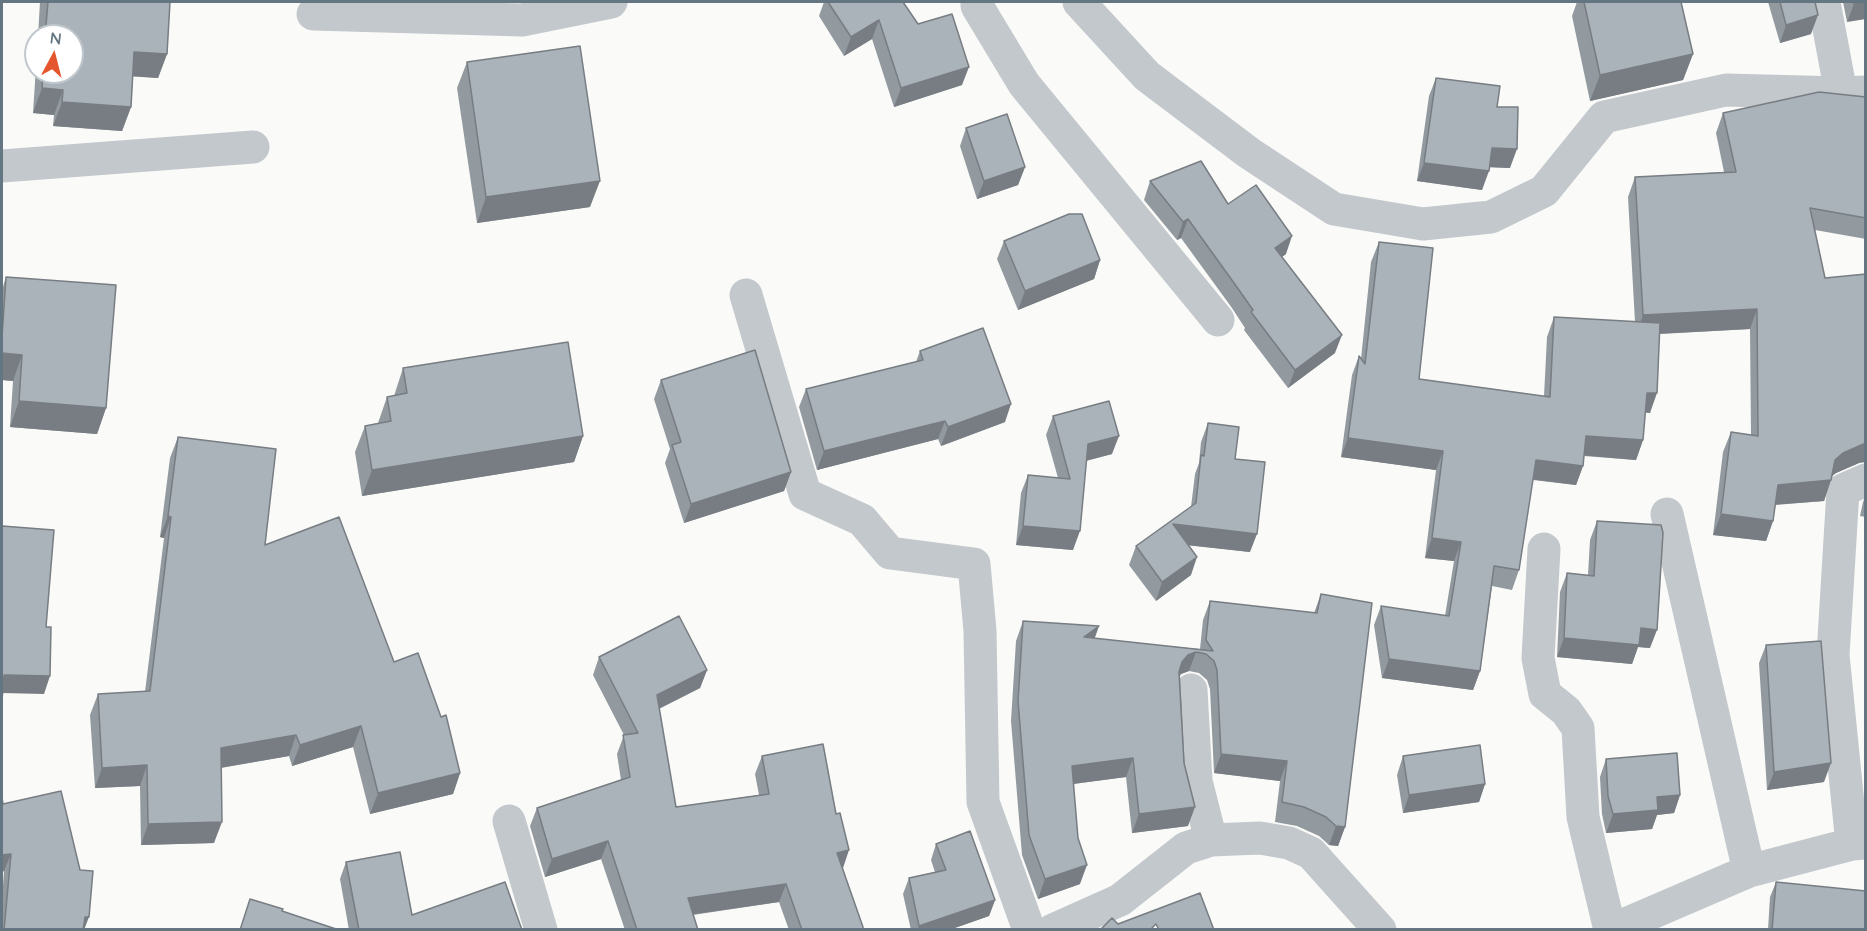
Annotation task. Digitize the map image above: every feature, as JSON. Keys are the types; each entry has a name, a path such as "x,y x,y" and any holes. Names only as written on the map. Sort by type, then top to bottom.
{"street":[{"path":"313,14 522,20 611,2"},
{"path":"977,2 977,6 1024,84 1218,320"},
{"path":"1079,2 1147,76 1249,153 1334,209 1423,224 1491,218 1544,191 1604,117 1726,90 1853,93 1824,2"},
{"path":"2,166 253,147"},
{"path":"746,295 805,494 862,520 890,553 974,564 980,631 983,802 1029,930"},
{"path":"1544,549 1538,658 1545,694 1566,711 1578,728 1583,818 1611,930 1749,871 1859,844 1833,655 1843,490 1866,480"},
{"path":"1667,514 1749,871"},
{"path":"1191,690 1196,781 1211,840"},
{"path":"509,820 541,930"},
{"path":"1053,930 1120,900 1186,848 1211,840 1260,838 1289,843 1311,853 1380,930"}],"building":[{"path":"48,2 170,2 167,54 134,52 131,107 62,102 63,90 42,88 42,84 84,84 84,24 46,24"},
{"path":"828,2 903,2 918,24 952,14 969,67 901,88 879,20 851,37"},
{"path":"1584,2 1681,2 1693,54 1600,75"},
{"path":"1780,2 1815,2 1818,15 1786,25"},
{"path":"580,46 600,181 486,197 467,62"},
{"path":"1436,78 1500,86 1497,107 1518,107 1517,149 1492,148 1489,171 1424,163"},
{"path":"1819,92 1866,97 1866,218 1810,208 1825,278 1866,274 1866,443 1843,453 1835,460 1831,480 1778,485 1773,521 1721,514 1731,432 1758,436 1757,309 1643,315 1635,177 1736,172 1723,113"},
{"path":"1007,114 1025,167 984,181 966,128"},
{"path":"1201,161 1228,204 1256,185 1292,236 1275,248 1342,335 1295,370 1251,312 1253,310 1188,219 1183,222 1150,181"},
{"path":"1069,214 1082,214 1100,260 1025,291 1004,241"},
{"path":"1379,242 1433,248 1419,379 1550,397 1554,317 1660,323 1657,393 1647,393 1643,440 1586,436 1583,466 1536,460 1519,570 1494,566 1480,671 1389,659 1381,606 1449,616 1461,542 1432,538 1443,451 1348,438 1359,356 1365,364"},
{"path":"6,277 116,285 106,408 19,401 22,355 2,353"},
{"path":"983,328 1011,404 948,427 945,421 824,451 806,389 923,360 920,351"},
{"path":"568,342 583,436 372,470 365,426 391,421 387,397 407,393 403,368"},
{"path":"755,350 791,472 691,504 672,445 681,442 661,380"},
{"path":"1109,401 1119,436 1088,444 1080,531 1023,526 1028,475 1070,479 1053,416"},
{"path":"1208,423 1239,427 1235,459 1265,462 1257,534 1173,524 1197,557 1162,582 1136,546 1196,503 1201,455 1204,456"},
{"path":"178,437 276,449 265,545 339,517 394,662 418,653 441,717 446,715 460,773 378,793 361,726 300,745 296,735 221,748 222,822 148,824 147,765 102,768 98,694 150,691 171,517 168,516"},
{"path":"1597,521 1661,525 1663,533 1657,630 1641,628 1639,645 1564,638 1567,573 1594,576"},
{"path":"2,526 54,530 46,627 51,627 50,676 4,675 2,701"},
{"path":"1321,594 1372,603 1345,827 1336,826 1326,817 1304,807 1282,802 1287,761 1221,754 1217,670 1214,661 1206,654 1196,652 1188,655 1182,662 1179,672 1184,763 1195,807 1139,814 1133,758 1072,766 1078,838 1087,865 1045,879 1029,835 1018,701 1023,621 1099,626 1084,637 1213,651 1206,640 1210,601 1317,613"},
{"path":"679,616 707,670 657,695 676,807 769,794 762,756 823,744 836,814 840,813 849,850 837,853 863,930 802,930 786,884 688,898 698,930 637,930 608,841 552,859 537,808 630,777 623,735 638,733 599,657"},
{"path":"1821,641 1831,763 1774,772 1766,645"},
{"path":"1480,745 1485,784 1409,795 1403,756"},
{"path":"1677,753 1680,795 1657,797 1658,810 1613,814 1608,796 1606,759"},
{"path":"61,791 80,870 93,871 89,917 85,917 83,930 4,930 11,854 2,855 2,797 3,804"},
{"path":"970,831 995,900 919,926 909,878 946,870 936,844"},
{"path":"400,852 412,915 505,882 522,930 359,930 346,862"},
{"path":"1776,882 1866,891 1866,930 1772,930"},
{"path":"1200,893 1214,930 1159,930 1156,924 1150,930 1100,930 1112,918 1118,924"},
{"path":"250,899 283,909 282,911 339,930 240,930"}]}
